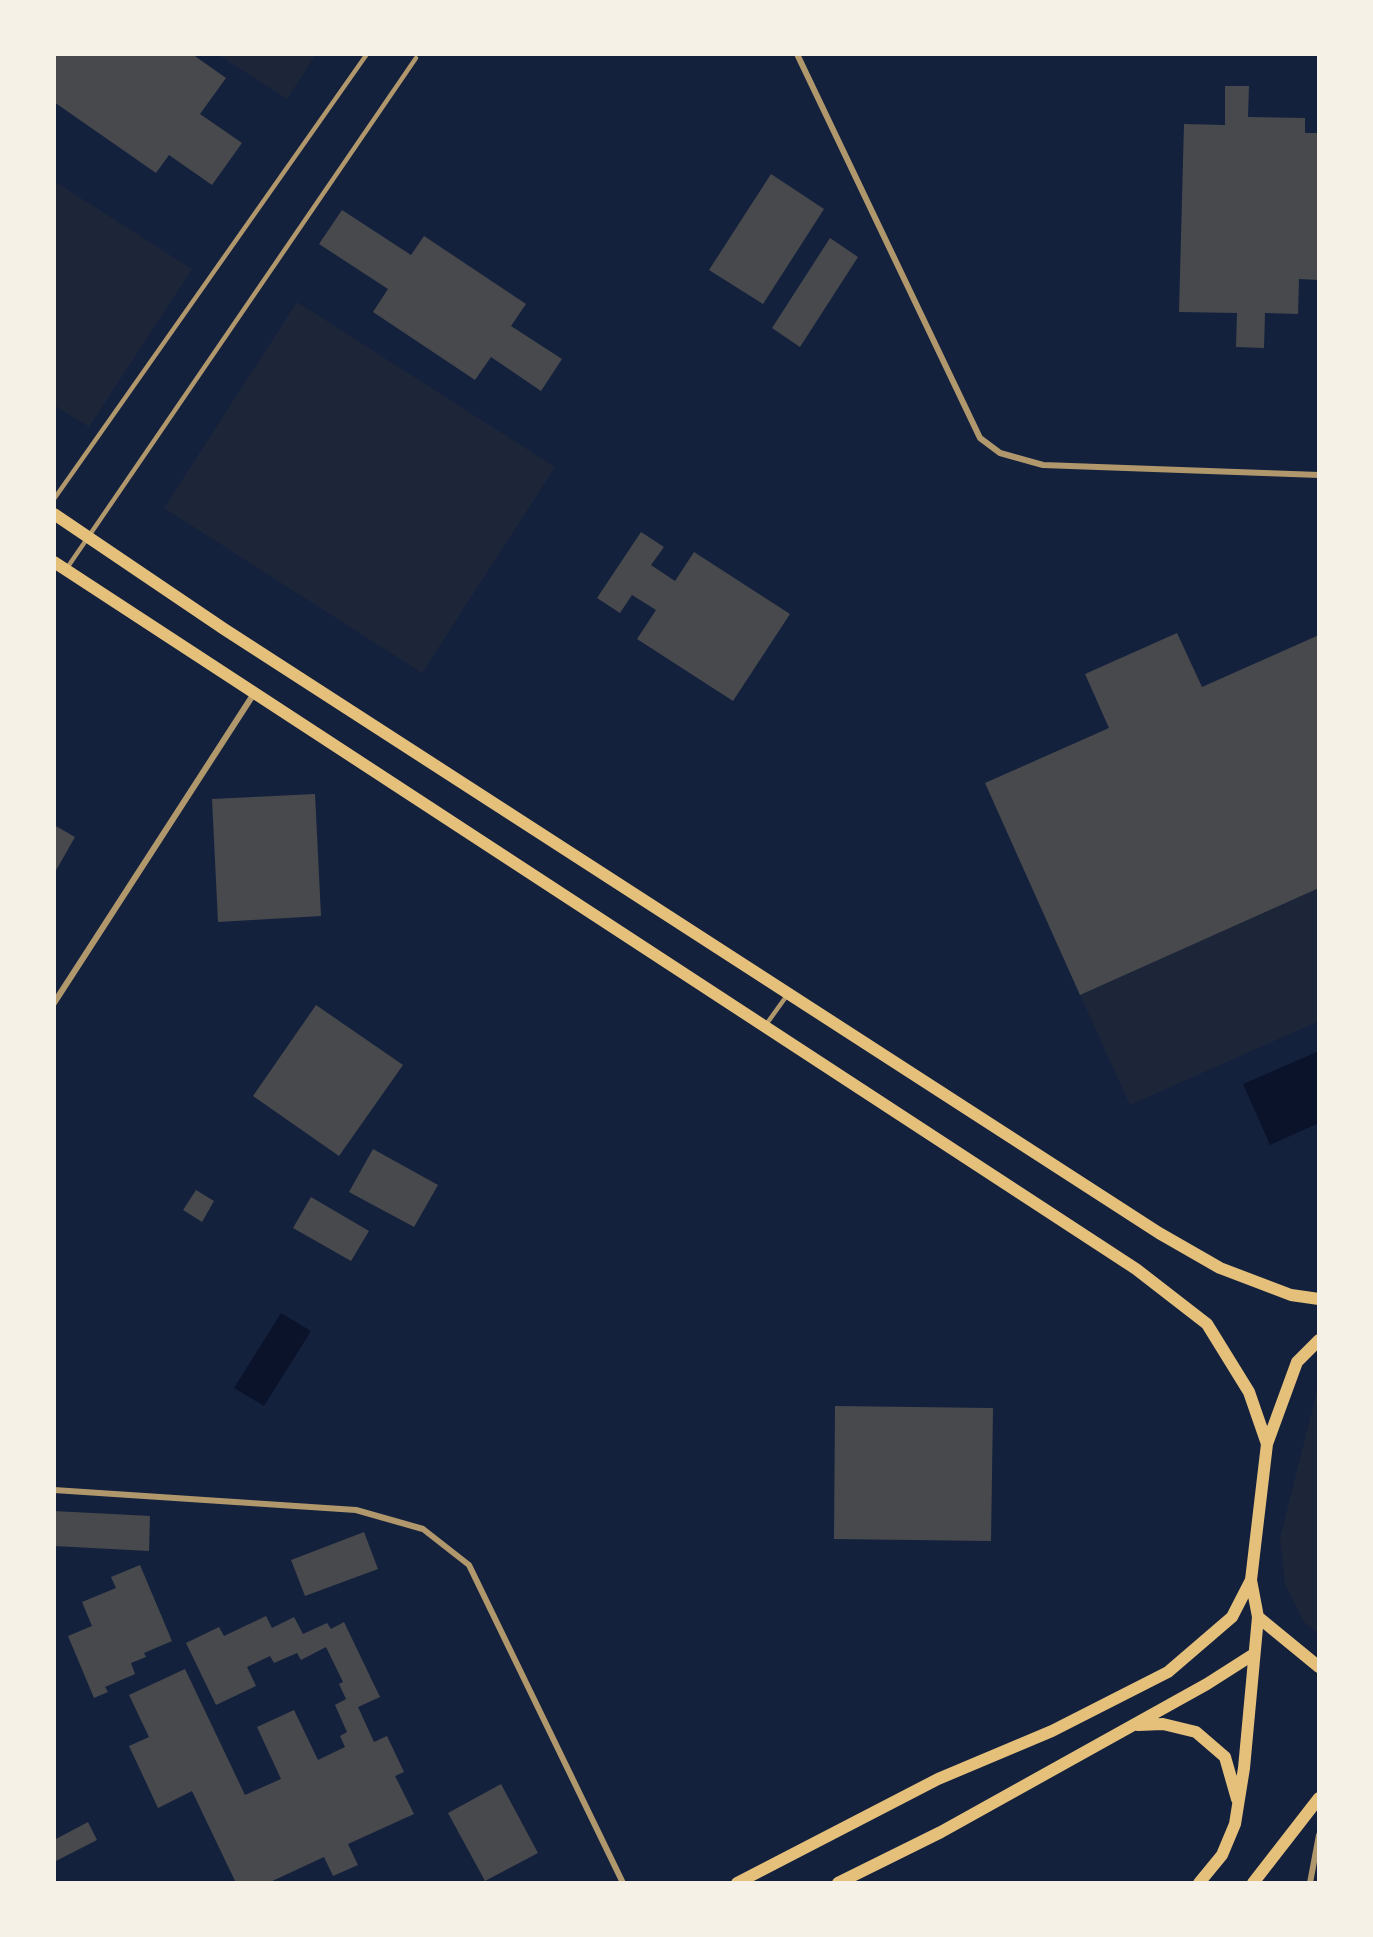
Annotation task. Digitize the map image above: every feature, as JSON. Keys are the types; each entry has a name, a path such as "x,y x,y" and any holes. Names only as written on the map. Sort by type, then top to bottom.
{"main road":[{"path":"54,514 224,629 1159,1233 1220,1268 1291,1295 1319,1299"},
{"path":"54,562 763,1028 1136,1269 1207,1324 1249,1392 1267,1444"},
{"path":"1199,1883 1222,1855 1235,1824 1258,1617 1251,1580 1267,1444 1297,1362 1319,1340"},
{"path":"737,1883 938,1779 1052,1731 1168,1672 1232,1617 1251,1580"},
{"path":"1258,1617 1319,1667"},
{"path":"838,1883 940,1832 1207,1684 1254,1654"},
{"path":"1133,1725 1163,1724 1196,1732 1226,1757 1238,1803"},
{"path":"1253,1883 1319,1798"}],"street":[{"path":"797,54 980,438 1000,453 1043,465 1319,475"},
{"path":"54,1003 255,692"},
{"path":"54,1490 356,1510 423,1529 469,1565 623,1883"},
{"path":"1310,1883 1319,1835"}],"lane":[{"path":"54,499 367,54"},
{"path":"66,569 416,58"},
{"path":"763,1028 789,992"}],"shaded area":[{"path":"217,54 316,54 287,99"},
{"path":"54,181 192,269 89,427 54,405"},
{"path":"297,302 555,467 422,673 164,508"},
{"path":"1319,888 1319,1021 1130,1105 1080,995"},
{"path":"1319,1051 1319,1123 1270,1145 1243,1084"},
{"path":"281,1313 311,1331 264,1406 234,1388"},
{"path":"1319,1383 1319,1634 1304,1622 1285,1584 1280,1538"}],"building":[{"path":"54,54 192,54 226,78 200,114 242,143 212,185 169,155 156,173 54,102"},
{"path":"1225,86 1249,86 1248,117 1305,118 1305,133 1319,133 1319,280 1299,279 1298,314 1265,313 1264,348 1236,347 1237,313 1179,312 1184,124 1225,125"},
{"path":"771,174 824,209 763,304 709,270"},
{"path":"342,210 411,255 424,236 526,304 511,326 562,359 541,391 491,357 475,380 373,312 388,289 319,244"},
{"path":"830,238 858,257 800,347 772,328"},
{"path":"641,532 664,547 651,565 675,581 694,552 790,614 733,701 637,639 656,610 632,595 620,613 597,598"},
{"path":"1177,633 1202,687 1319,635 1319,888 1080,995 985,783 1109,728 1085,674"},
{"path":"315,794 321,916 218,922 212,799"},
{"path":"54,825 75,837 54,874"},
{"path":"316,1005 403,1065 339,1156 253,1096"},
{"path":"373,1149 438,1185 414,1227 349,1192"},
{"path":"196,1190 214,1201 202,1222 183,1210"},
{"path":"311,1197 369,1231 351,1261 293,1228"},
{"path":"835,1406 993,1408 991,1541 834,1539"},
{"path":"54,1511 150,1516 149,1551 54,1546"},
{"path":"364,1532 378,1569 305,1596 291,1560"},
{"path":"140,1565 172,1641 144,1653 146,1657 131,1663 135,1674 105,1687 108,1692 94,1698 68,1636 92,1626 82,1602 116,1588 111,1577"},
{"path":"266,1616 272,1628 294,1617 303,1634 327,1623 331,1629 344,1622 380,1697 358,1707 374,1742 387,1736 404,1772 395,1776 414,1814 348,1844 358,1865 333,1876 324,1857 268,1883 236,1883 192,1791 158,1808 129,1746 149,1737 129,1695 185,1669 245,1795 281,1779 257,1727 294,1710 318,1760 345,1747 340,1736 347,1732 335,1705 346,1699 339,1684 343,1682 326,1647 301,1660 297,1653 274,1663 270,1656 247,1667 256,1686 216,1705 186,1643 219,1627 224,1636"},
{"path":"501,1784 538,1853 485,1881 448,1813"},
{"path":"88,1822 97,1840 54,1862 54,1840"}]}
